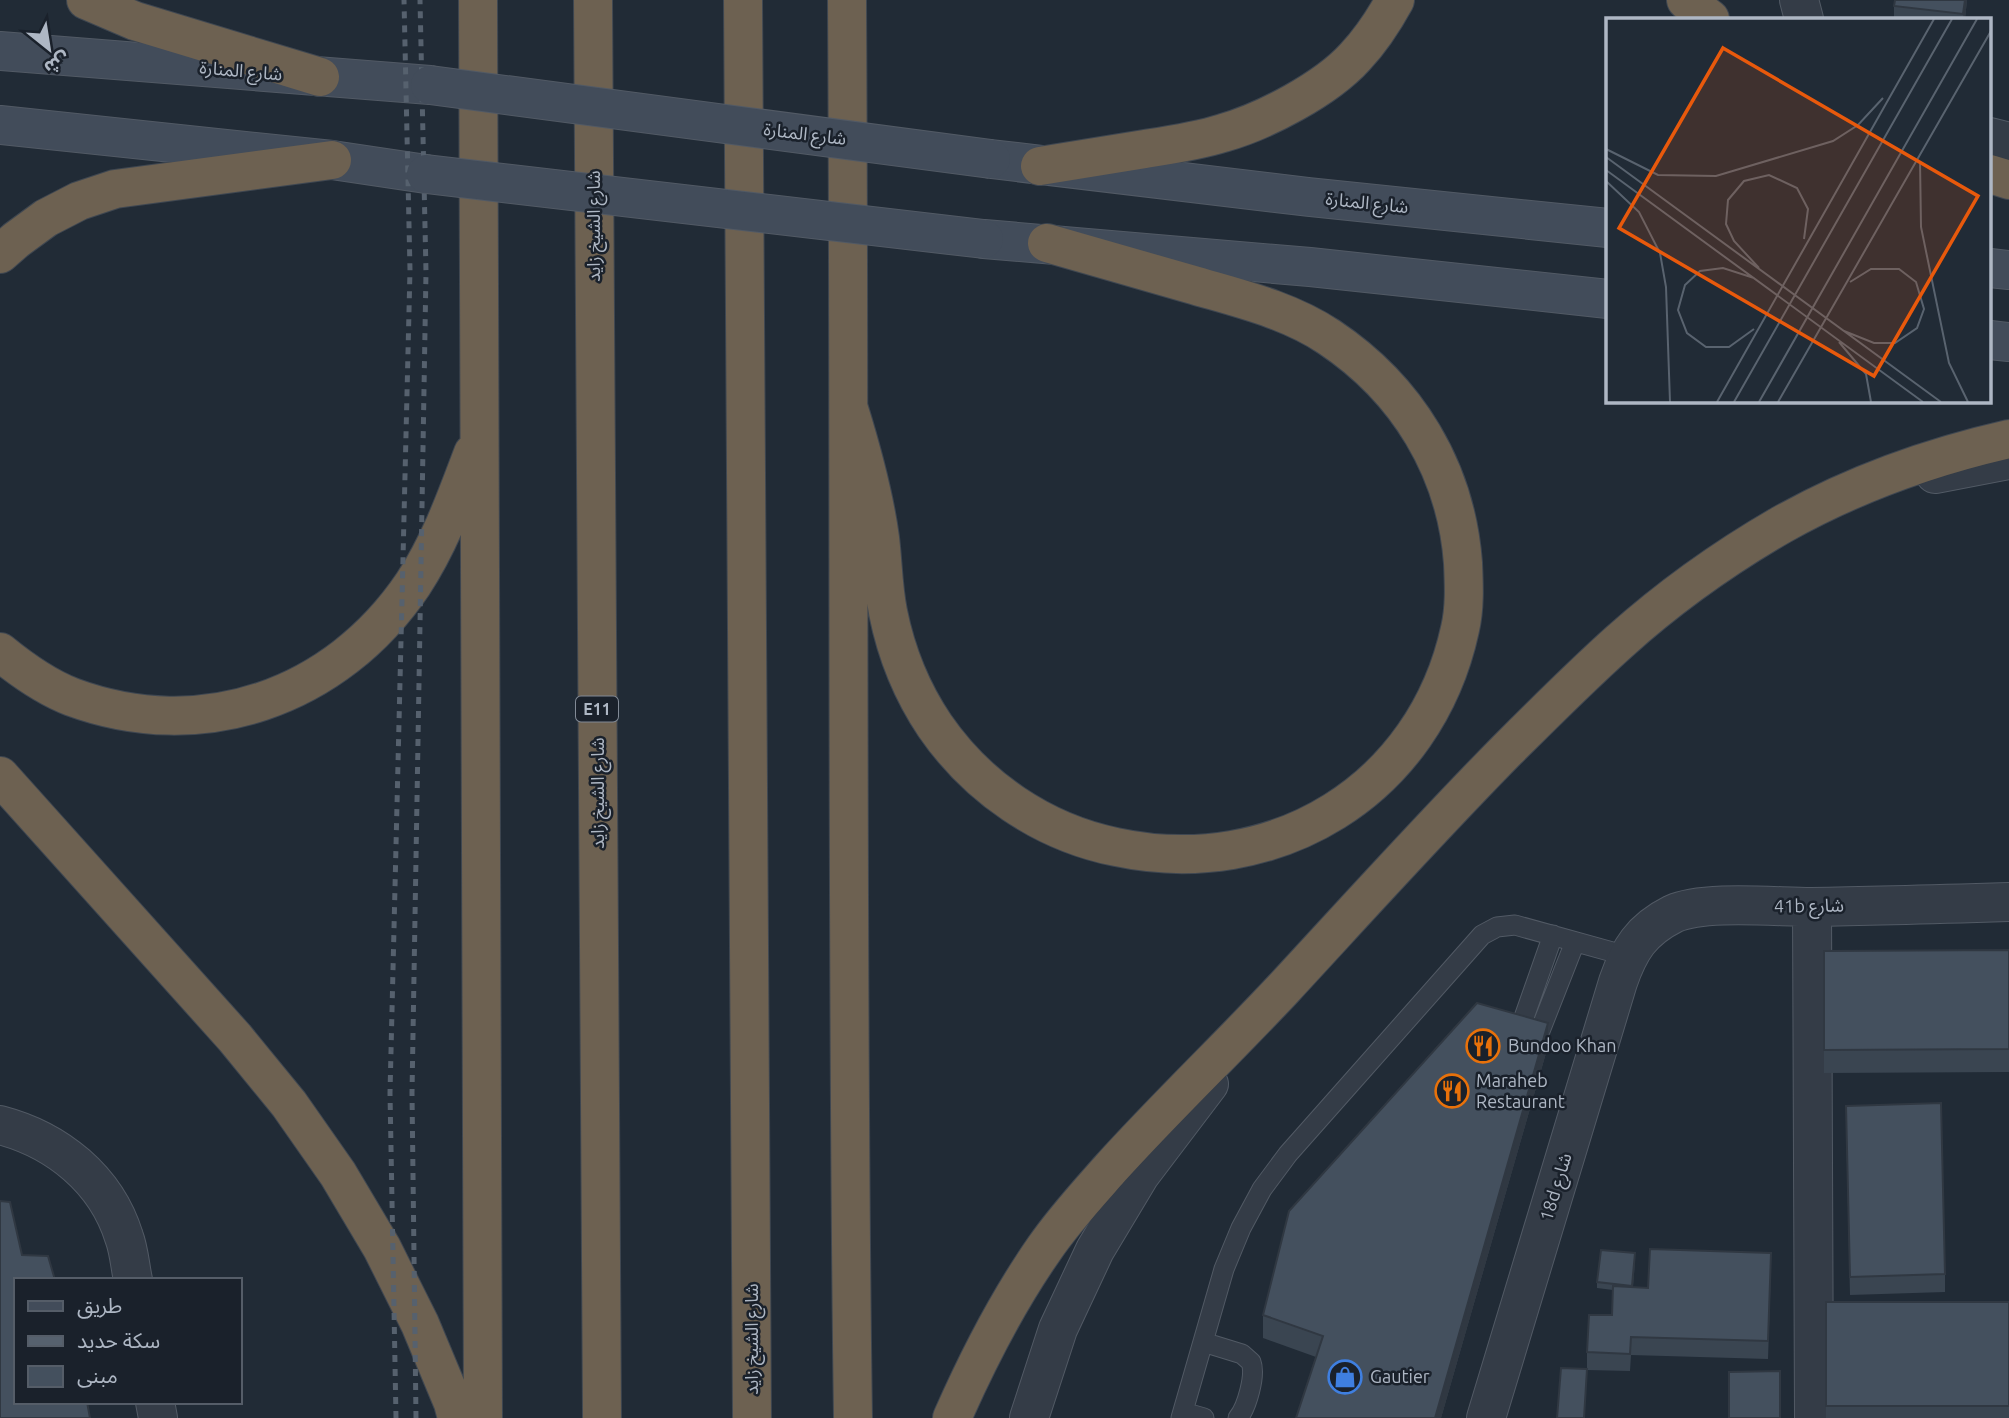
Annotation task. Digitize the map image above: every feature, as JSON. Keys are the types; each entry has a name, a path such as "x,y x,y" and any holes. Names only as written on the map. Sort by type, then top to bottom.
{"highway":[{"path":"86,0 135,21 320,77"},
{"path":"478,0 483,1418"},
{"name":"شارع الشيخ زايد","path":"593,0 602,1418"},
{"name":"شارع الشيخ زايد","path":"743,0 752,1418"},
{"path":"847,0 850,1227 853,1418"},
{"path":"1040,166 1186,142 1223,134 1258,120 1293,103 1354,58 1395,0"},
{"path":"1686,0 1709,18"},
{"path":"0,254 47,218 79,201 115,189 332,160"},
{"path":"1992,175 2009,180"},
{"path":"849,409 868,475 888,611 898,651 914,689 934,725 959,758 989,786 1023,811 1085,839 1139,852 1183,856 1226,852 1269,842 1309,826 1346,803 1380,776 1409,743 1433,707 1450,667 1461,625 1464,583 1457,520 1437,460 1416,422 1390,389 1360,359 1325,334 1288,315 1047,243"},
{"path":"0,652 26,673 70,696 117,711 167,717 216,714 265,701 310,681 351,652 384,621 412,584 448,519 481,431"},
{"path":"952,1418 976,1363 1002,1316 1045,1247 1087,1194 1134,1142 1282,991 1447,811 1621,640 1729,558 1783,524 1900,470 1960,450 2009,439"},
{"path":"0,775 234,1038 289,1104 338,1174 382,1248 420,1324 457,1418"}],"main road":[{"name":"شارع المنارة","path":"0,51 430,85 1040,166 1606,228"},
{"path":"0,125 332,160 426,174 984,239 1310,267 1606,299"}],"street":[{"path":"1799,0 1804,18"},
{"path":"1992,138 2009,142"},
{"path":"1783,524 1860,495 1938,473 2009,460"},
{"name":"41b شارع","path":"1627,956 1647,930 1675,914 1707,906 1812,907 2009,902"},
{"path":"1812,907 1814,1418"},
{"name":"18d شارع","path":"1497,1412 1627,956"},
{"path":"1028,1418 1058,1329 1095,1250 1140,1175 1282,991"},
{"path":"0,1125 43,1140 85,1172 102,1192 115,1214 125,1238 133,1278"}],"lane":[{"path":"1204,1418 1182,1415 1224,1269 1241,1228 1262,1189 1288,1154 1482,935 1497,927 1515,925 1627,956"},
{"path":"1521,1023 1553,935"},
{"path":"1541,1031 1575,942"},
{"path":"1203,1342 1242,1354 1251,1362 1254,1375 1243,1411 1238,1418"}],"building":[{"path":"1895,0 1965,0 1963,14 1894,6"},
{"path":"2009,950 2009,1049 1824,1050 1824,951"},
{"path":"1477,1003 1548,1023 1435,1418 1296,1418 1323,1336 1263,1315 1289,1211"},
{"path":"1941,1103 1945,1274 1850,1277 1846,1106"},
{"path":"0,1201 10,1202 22,1255 48,1256 54,1278 14,1278 14,1404 87,1404 90,1418 0,1418"},
{"path":"1650,1249 1771,1253 1768,1341 1631,1337 1630,1354 1587,1352 1589,1315 1612,1315 1613,1286 1648,1288"},
{"path":"1601,1250 1635,1253 1632,1286 1597,1282"},
{"path":"1826,1302 2009,1302 2009,1406 1826,1406"},
{"path":"1561,1368 1587,1369 1584,1418 1557,1418"},
{"path":"1780,1371 1780,1418 1729,1418 1729,1372"}],"railway":[{"path":"396,1418 390,1093 410,270 404,0"},
{"path":"416,1418 412,1093 426,272 420,0"}],"place":[{"name":"Bundoo Khan","path":"1483,1046"},
{"name":"Maraheb Restaurant","path":"1452,1091"},
{"name":"Gautier","path":"1345,1377"}]}
